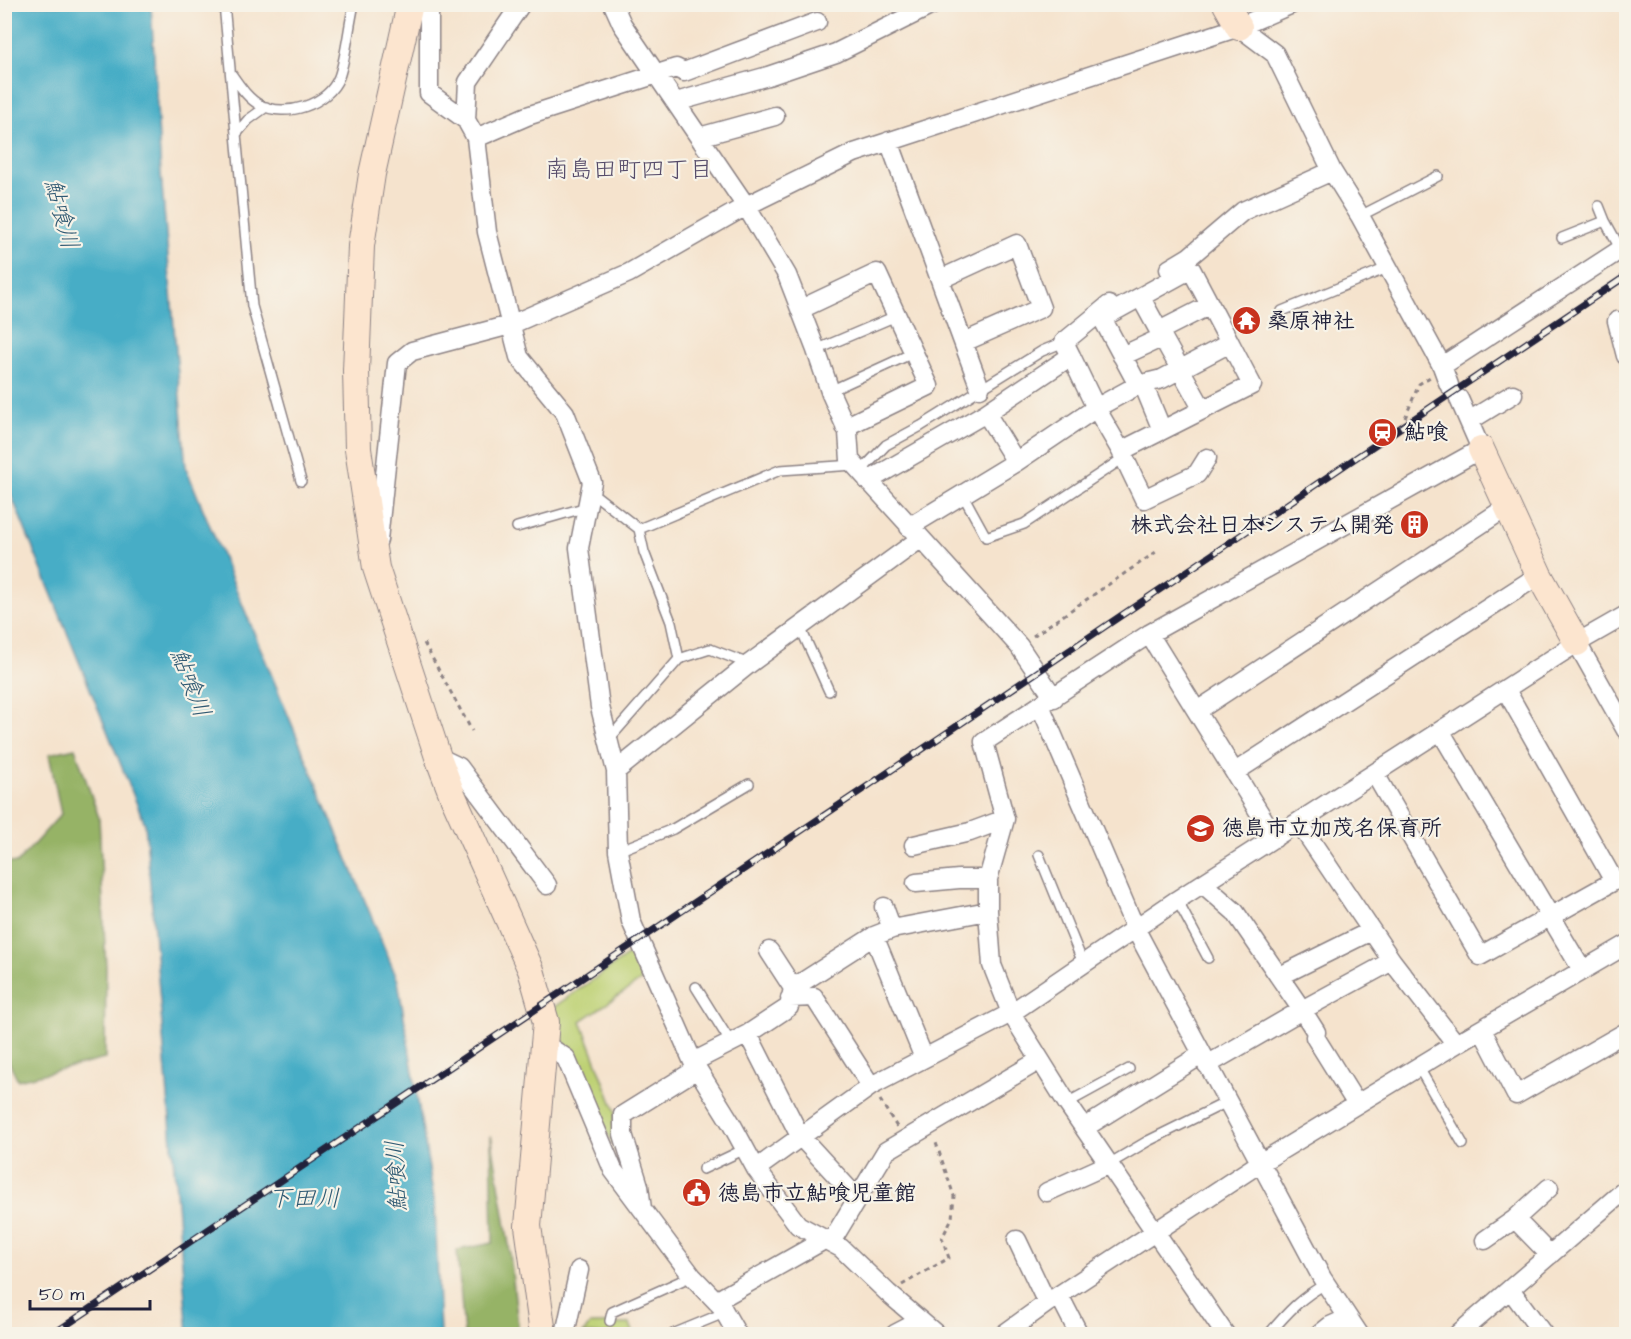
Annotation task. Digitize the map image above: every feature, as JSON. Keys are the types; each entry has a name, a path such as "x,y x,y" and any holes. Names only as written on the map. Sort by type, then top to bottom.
{"street":[{"path":"410,4 372,174 361,246 356,371 358,449 376,568 438,757 452,794 531,970 546,1022 528,1226 543,1335"},
{"path":"429,4 429,93 466,120 476,138 487,232 519,357 565,413 592,482 579,548 600,707 615,771 618,851 631,921 695,1065 756,1169 798,1225 841,1248 936,1335"},
{"path":"466,120 468,82 521,4"},
{"path":"613,4 622,24 746,206 787,275 830,391 848,432 850,460 1019,646 1047,702 1136,930 1326,1284 1359,1335"},
{"path":"676,102 768,76 836,53 934,4"},
{"path":"1226,4 1239,27 1275,54 1332,171 1360,216 1442,366 1539,575 1626,730"},
{"path":"376,568 397,363 412,351 510,325 629,273 746,206 854,153 1239,27 1292,4"},
{"path":"476,138 527,116 676,68 684,72 817,22"},
{"path":"699,137 774,116"},
{"path":"889,141 980,388"},
{"path":"861,473 986,413 1067,349 1111,303 1189,257 1243,211 1332,171"},
{"path":"941,279 1017,244 1041,308 964,342"},
{"path":"1442,366 1624,248"},
{"path":"1123,454 1162,430 1252,385 1191,269 1102,318 1140,385 1162,430"},
{"path":"801,309 877,273 929,386 845,427"},
{"path":"1141,298 1203,410"},
{"path":"1122,356 1210,305"},
{"path":"1617,321 1626,356"},
{"path":"615,771 749,664 800,627 963,495 1096,408 1140,385 1162,379 1230,343"},
{"path":"1067,349 1096,408 1123,454 1144,499 1197,474 1207,458"},
{"path":"1469,421 1513,394"},
{"path":"986,413 1016,462"},
{"path":"1225,1335 1067,1103 1011,1013 992,965 988,879 1005,819 984,742 1149,634 1481,449"},
{"path":"1197,711 1507,507"},
{"path":"1235,772 1539,575"},
{"path":"756,1169 871,1086 1011,1013 1177,900 1626,615"},
{"path":"1149,634 1275,838"},
{"path":"1375,774 1480,956 1614,881 1506,690"},
{"path":"1442,732 1581,970"},
{"path":"438,757 459,767 547,885"},
{"path":"914,845 970,832 1005,819"},
{"path":"1299,823 1392,961 1456,1044"},
{"path":"916,883 988,879"},
{"path":"1203,884 1235,912 1280,976 1316,1032 1315,1037 1356,1103"},
{"path":"884,907 892,928"},
{"path":"792,993 874,936 892,928 988,910"},
{"path":"1280,976 1371,931"},
{"path":"874,936 924,1058"},
{"path":"1004,1335 1053,1299 1260,1162 1626,945"},
{"path":"642,1211 639,1186 623,1134 623,1115 695,1065 789,1007 792,993 769,951"},
{"path":"1084,1128 1204,1060 1392,961"},
{"path":"792,993 814,996 871,1086"},
{"path":"1482,1030 1516,1095 1626,1032"},
{"path":"748,1034 800,1136 857,1198"},
{"path":"543,1043 566,1058 613,1170 692,1276 720,1307 737,1335"},
{"path":"720,1307 828,1241 886,1151 1040,1060"},
{"path":"1047,1192 1109,1164"},
{"path":"1485,1240 1515,1219 1549,1188"},
{"path":"1458,1335 1626,1189"},
{"path":"1515,1219 1550,1255"},
{"path":"1017,1240 1053,1299 1079,1335"},
{"path":"566,1335 579,1270"},
{"path":"1510,1289 1543,1335"},
{"path":"1320,1335 1330,1326 1348,1318"},
{"path":"895,1335 920,1321"}],"lane":[{"path":"224,4 252,306 301,481"},
{"path":"230,73 244,92 258,104 266,107 280,111 299,108 316,101 330,90 339,78 354,4"},
{"path":"237,133 248,120 266,107"},
{"path":"1360,216 1438,176"},
{"path":"1599,206 1605,221 1624,248"},
{"path":"1562,238 1605,221"},
{"path":"1282,311 1387,268"},
{"path":"816,350 896,316"},
{"path":"639,529 780,470 861,473 886,445 921,426 980,388 1042,351 1067,349"},
{"path":"830,391 913,353"},
{"path":"963,495 986,537 1024,524 1123,454"},
{"path":"517,527 588,499 639,529 644,552 671,622 679,659"},
{"path":"800,627 829,691"},
{"path":"608,741 679,659 710,649 749,664"},
{"path":"618,851 673,829 749,784"},
{"path":"1039,855 1083,963"},
{"path":"1177,900 1208,958"},
{"path":"696,987 731,1043"},
{"path":"1419,1068 1463,1144"},
{"path":"1067,1103 1129,1069"},
{"path":"1109,1164 1148,1141 1227,1102"},
{"path":"703,1169 745,1149"},
{"path":"610,1321 612,1312 692,1276"},
{"path":"1269,1335 1288,1311 1311,1291 1326,1284"},
{"path":"672,1333 720,1307"}],"path":[{"path":"1405,417 1419,384 1433,376 1442,366"},
{"path":"1019,646 1159,550"},
{"path":"420,637 472,731"},
{"path":"871,1086 905,1139"},
{"path":"888,1293 949,1258 942,1238 952,1218 954,1196 930,1124"}],"green space":[{"path":"75,748 99,818 106,968 105,1059 18,1080 5,1054 5,862 17,863 61,814 49,754"},
{"path":"630,954 642,980 581,1021 616,1113 613,1123 628,1167 622,1164 553,1019 551,1009"},
{"path":"491,1135 509,1245 519,1334 464,1334 457,1250 493,1243"},
{"path":"590,1324 630,1324 634,1334 583,1334"}],"water":[{"name":"下田川","path":"4,5 151,5 161,174 186,468 398,981 435,1205 440,1334 188,1334 145,824 5,480"}],"railway":[{"path":"53,1334 1626,276"}],"place":[{"name":"桑原神社","path":"1246,321"},
{"name":"鮎喰","path":"1383,432"},
{"name":"株式会社日本システム開発","path":"1415,525"},
{"name":"徳島市立加茂名保育所","path":"1201,828"},
{"name":"徳島市立鮎喰児童館","path":"697,1193"}],"district":[{"name":"南島田町四丁目","path":"629,170"}],"water label":[{"name":"鮎喰川","path":"61,214"},
{"name":"鮎喰川","path":"190,683"},
{"name":"鮎喰川","path":"397,1176"}]}
